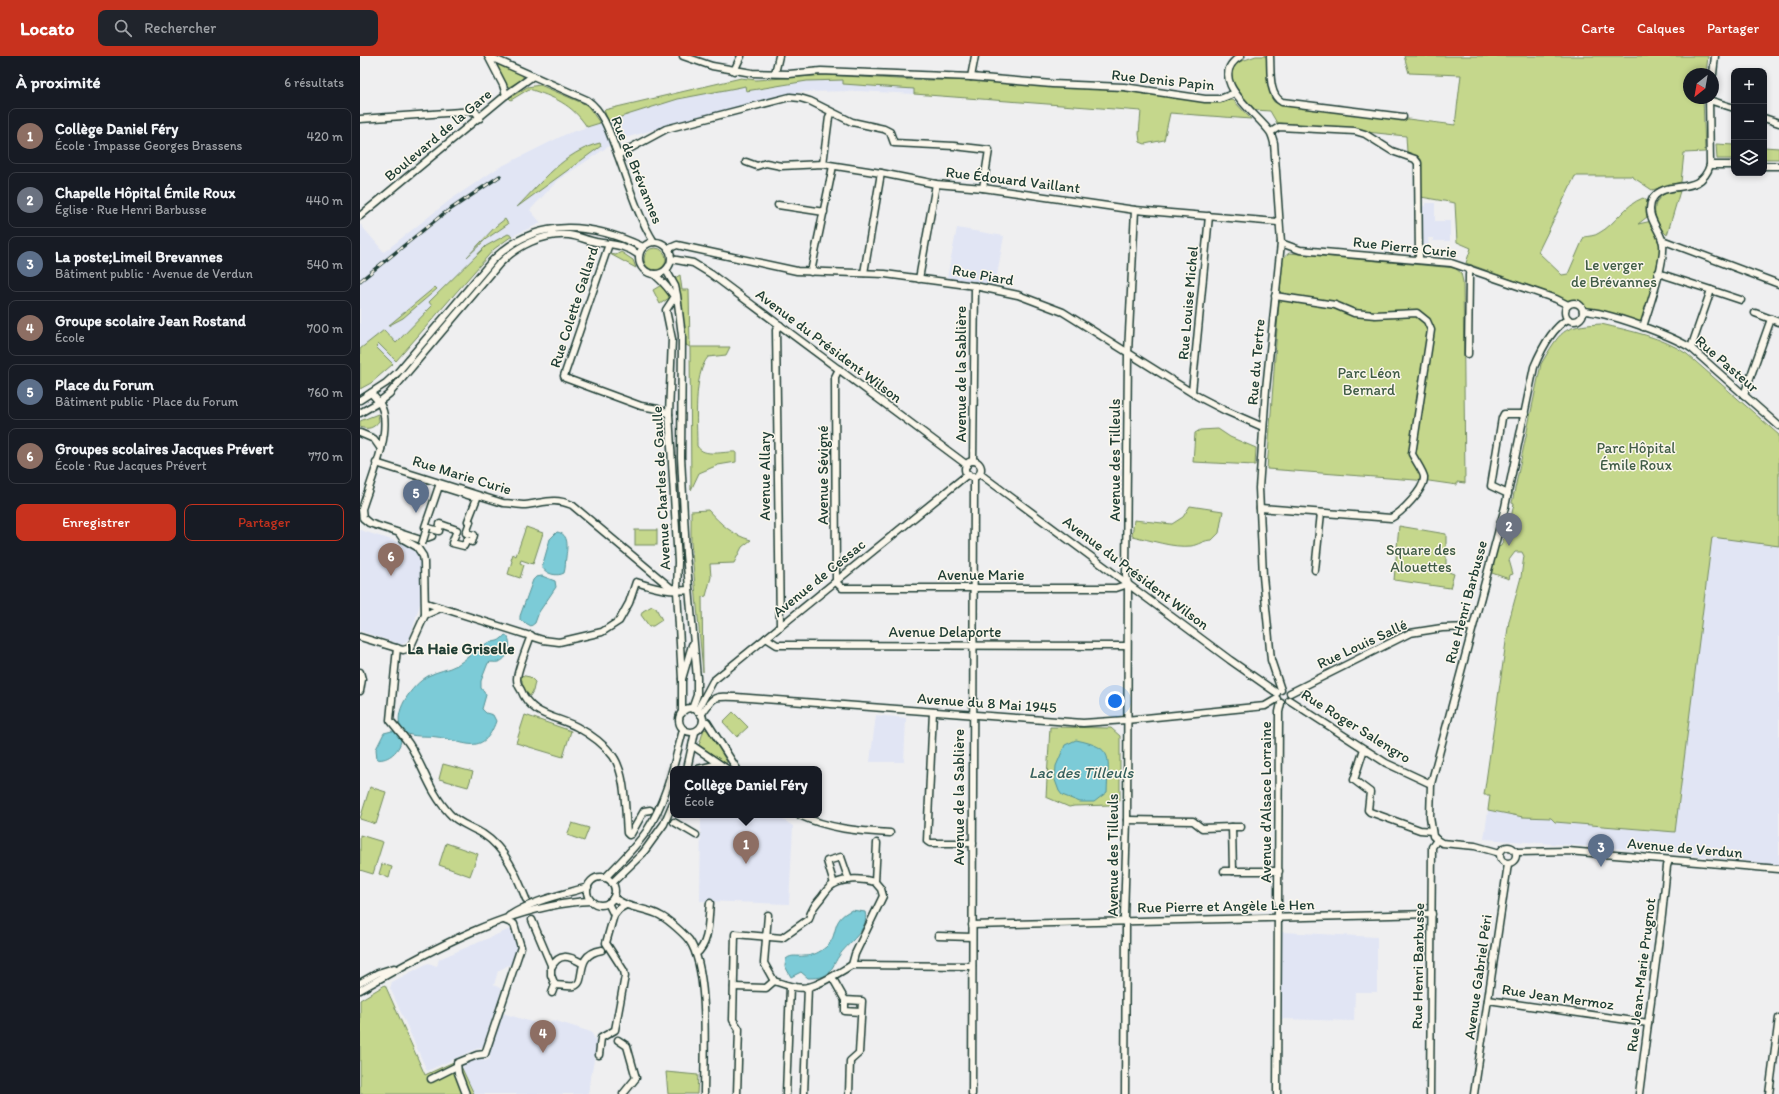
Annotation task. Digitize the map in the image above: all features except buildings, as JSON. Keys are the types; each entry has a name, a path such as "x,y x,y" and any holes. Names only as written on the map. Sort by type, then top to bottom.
{"street":[{"name":"Rue de Brévannes","path":"488,56 593,104 604,121 644,225 654,242"},
{"path":"488,56 504,85 506,96"},
{"name":"Rue Denis Papin","path":"683,56 734,71 752,73 821,71 971,76 1052,84 1124,87 1205,99 1220,99 1235,93"},
{"path":"734,71 741,56"},
{"path":"775,73 779,56"},
{"path":"971,76 975,56"},
{"path":"1241,56 1233,60 1228,74 1231,85 1235,93 1249,111 1271,132 1279,128 1355,131 1365,134 1392,151 1415,159 1418,163 1419,260"},
{"path":"1270,56 1273,93 1276,99 1282,102 1403,117"},
{"path":"1714,68 1715,56"},
{"name":"Boulevard de la Gare","path":"360,216 506,96 533,76"},
{"path":"618,155 666,129 779,99 800,98 810,101 852,122 884,129 890,132 894,143 954,146 989,150 983,188"},
{"path":"1719,103 1731,107"},
{"path":"1643,328 1664,253 1662,240 1652,221 1650,210 1653,198 1662,191 1698,182 1707,175 1710,165 1709,104"},
{"path":"360,119 475,111 480,118"},
{"path":"823,164 829,117 832,113"},
{"path":"1767,119 1779,122"},
{"name":"Rue du Tertre","path":"1271,132 1274,143 1278,222 1281,243 1263,427 1259,488 1263,576 1271,660 1279,696"},
{"name":"Rue Édouard Vaillant","path":"746,162 757,166 766,163 781,166 823,164 881,173 936,184 983,188 1135,210 1278,222"},
{"path":"1710,165 1731,165"},
{"path":"811,272 833,166"},
{"path":"1767,166 1779,166"},
{"path":"864,273 881,173"},
{"path":"920,279 936,184"},
{"path":"778,206 824,212"},
{"name":"Avenue des Tilleuls","path":"1125,1094 1128,353 1135,210"},
{"name":"Rue Louise Michel","path":"1192,392 1209,216"},
{"path":"360,400 371,394 393,377 408,362 498,254 521,238 540,231 567,227 606,234 630,241 643,247"},
{"path":"360,413 379,402 389,394 499,264 513,252 527,244 554,235 570,235 624,246 639,256"},
{"path":"1662,240 1779,284"},
{"path":"654,242 665,245 671,258 666,270 661,273 654,274 647,272 642,268 639,262 639,256 643,247 654,242"},
{"name":"Rue Pierre Curie","path":"1281,243 1300,250 1451,262 1556,299 1568,305"},
{"name":"Rue Colette Gallard","path":"609,244 564,376 565,378 641,406 658,409 669,414"},
{"name":"Rue Piard","path":"668,249 677,245 796,271 885,274 975,286 1018,294 1064,312 1192,392 1224,410 1263,427"},
{"name":"Avenue du Président Wilson","path":"671,258 693,263 711,274 967,464"},
{"path":"1468,354 1468,275 1470,269"},
{"name":"Avenue Charles de Gaulle","path":"666,270 675,286 682,336 681,458 698,714"},
{"path":"1658,273 1741,300"},
{"name":"Avenue Charles de Gaulle","path":"654,274 663,281 679,307"},
{"name":"Avenue de la Sablière","path":"973,461 975,286"},
{"path":"1691,348 1711,290"},
{"path":"1260,508 1391,518 1396,515 1419,491 1424,478 1423,472 1416,463 1412,454 1431,330 1428,321 1417,314 1375,315 1354,313 1335,305 1275,296"},
{"name":"Avenue Charles de Gaulle","path":"674,298 666,310 672,339 669,414 678,562 682,712"},
{"path":"1573,303 1578,304 1583,311 1579,319 1573,321 1568,319 1565,313 1568,305 1573,303"},
{"name":"Rue Pasteur","path":"1583,311 1595,312 1643,328 1674,339 1691,348 1779,426"},
{"path":"1755,313 1779,322"},
{"name":"Rue Henri Barbusse","path":"1432,831 1431,784 1508,494 1534,367 1539,355 1562,322 1568,319"},
{"path":"1744,396 1771,319"},
{"name":"Avenue Allary","path":"780,325 776,330 780,627"},
{"name":"Avenue Sévigné","path":"836,582 835,377 839,370"},
{"path":"371,394 379,402 383,410 384,437 362,509 363,518 369,523 422,540 432,536"},
{"path":"1508,494 1491,486 1502,418 1504,414 1524,414"},
{"path":"360,433 374,439 381,450"},
{"path":"973,461 980,464 981,469 974,475 966,470 967,464 973,461"},
{"name":"Rue Marie Curie","path":"376,463 502,503 524,505 556,500 564,502 572,506 671,588 678,591"},
{"name":"Avenue du Président Wilson","path":"974,475 1128,584 1279,696 1287,690 1290,693"},
{"name":"Avenue de la Sablière","path":"972,1094 972,714 974,475"},
{"name":"Avenue de Cessac","path":"698,714 713,681 836,582 974,475"},
{"path":"422,544 427,528 442,485 477,498 468,521 470,522 466,533 474,535 472,542 466,540 464,546 452,543 457,530 440,524 439,531 427,528"},
{"path":"1316,570 1321,513"},
{"path":"360,637 403,650 410,648 425,615 426,603 423,556 417,547 403,539 399,533"},
{"path":"426,603 543,640 559,642 602,632 619,621 629,603 636,582 659,590 689,590"},
{"name":"Avenue Marie","path":"836,582 842,588 973,589 1116,588 1128,584"},
{"path":"425,615 441,608"},
{"name":"Rue Louis Sallé","path":"1290,693 1410,633 1442,628 1472,627"},
{"path":"531,635 517,679 523,695 535,709 552,719 579,728 594,738 612,755 617,763 622,781 627,833 629,835 644,811 650,810"},
{"name":"Avenue Delaporte","path":"766,638 777,645 1126,646"},
{"name":"Avenue Charles de Gaulle","path":"682,679 693,640"},
{"path":"397,648 390,720 411,746 427,781 448,813 455,820 483,834 501,849 515,873 526,899"},
{"path":"360,672 362,680 360,691"},
{"path":"1289,700 1290,693"},
{"name":"Avenue du 8 Mai 1945","path":"698,714 712,699 719,696 807,701 813,703 1083,723 1265,706 1279,696 1286,703 1289,700"},
{"name":"Avenue d'Alsace Lorraine","path":"1277,1094 1279,696"},
{"name":"Rue Roger Salengro","path":"1289,700 1386,763 1431,784"},
{"path":"695,732 684,730 679,723 682,712 685,710 698,714 707,722 736,766"},
{"path":"933,712 926,841 930,843 972,843"},
{"path":"688,766 695,732 701,727 698,714"},
{"path":"672,766 684,730"},
{"path":"693,746 722,766"},
{"path":"1364,749 1354,780 1370,792 1368,810 1370,812 1420,830 1432,831 1433,836 1442,842 1475,846 1500,853"},
{"path":"711,766 719,764"},
{"path":"605,878 646,832 659,808 670,774"},
{"path":"612,883 643,853 664,824 670,811"},
{"path":"806,818 819,824 852,831 890,833"},
{"path":"1126,820 1193,821 1202,828 1241,827"},
{"path":"674,822 696,835"},
{"path":"1232,827 1232,871"},
{"name":"Rue Henri Barbusse","path":"1430,1094 1432,847 1437,840"},
{"path":"875,882 877,843"},
{"path":"1503,848 1513,848 1516,852 1515,860 1508,864 1501,860 1500,853 1503,848"},
{"name":"Avenue de Verdun","path":"1516,852 1568,851 1779,869"},
{"path":"834,884 827,861 840,857 849,880"},
{"name":"Rue Jean-Marie Prugnot","path":"1639,1094 1667,866 1669,860"},
{"name":"Avenue Gabriel Péri","path":"1474,1094 1508,864"},
{"path":"1224,871 1279,871"},
{"path":"360,990 409,962 448,943 504,920 544,906 591,901 599,905 608,903 613,898 615,890 612,883 605,878 596,878 588,887 551,897 520,909 504,920"},
{"path":"737,1094 739,1029 733,1020 735,934 782,938 809,920 810,911 834,884 849,880 866,880 875,882 881,889 883,896 855,954 852,965"},
{"path":"588,887 588,894 591,901"},
{"path":"613,898 626,905 640,908 662,916 689,940 696,954 704,1004 704,1094"},
{"path":"608,903 614,915"},
{"path":"696,954 702,949 706,939 710,904"},
{"path":"599,1054 600,1038 615,1030 625,976 624,971 606,943 614,915 619,909 626,905"},
{"name":"Rue Pierre et Angèle Le Hen","path":"972,925 1125,920 1181,921 1432,914"},
{"path":"768,915 764,963 774,981 790,986 808,988 832,977 852,965 972,966"},
{"path":"431,1079 457,1066 462,1060 477,1054 485,1054 520,947 514,924 504,920"},
{"path":"532,920 550,965 555,984 552,993"},
{"path":"938,936 972,936"},
{"path":"555,984 574,986 581,978 582,964 587,956 596,951 602,950"},
{"path":"551,969 554,962 563,957 571,957 582,964"},
{"path":"360,983 409,962"},
{"path":"832,977 845,1000 845,1011 861,1015"},
{"path":"734,987 766,988 774,981"},
{"path":"786,1094 790,986"},
{"path":"804,1094 808,988"},
{"path":"845,1000 862,1001 859,1053 850,1061 849,1094"},
{"name":"Rue Jean Mermoz","path":"1488,1000 1648,1023"},
{"path":"1769,1094 1779,1018"},
{"path":"618,1040 627,1046 636,1078 623,1094"},
{"path":"457,1066 458,1074 466,1094"}],"shaded area":[{"path":"826,75 915,80 914,94 858,91 800,92 719,111 618,140 558,180 530,210 541,223 510,237 494,249 390,367 371,383 360,389 360,224 384,252 450,200 498,168 566,134 741,78 756,80"},
{"path":"1425,203 1435,203 1435,221 1450,221 1450,241 1433,241 1433,238 1428,238 1429,248 1421,248 1421,206 1425,206"},
{"path":"957,228 1004,236 995,286 947,278"},
{"name":"Parc Hôpital Émile Roux","path":"1601,324 1637,332 1677,347 1687,354 1779,435 1779,865 1667,852 1484,839 1490,796 1484,795 1509,621 1521,577 1524,556 1522,552 1515,552 1503,539 1510,522 1514,504 1512,503 1541,364 1551,346 1561,333 1568,328 1581,325"},
{"path":"360,530 411,546 420,554 422,597 410,638 402,645 360,631"},
{"path":"876,715 906,718 904,762 870,762"},
{"path":"701,818 781,818 793,826 789,904 700,901"},
{"path":"510,929 517,945 512,963 498,971 494,985 502,989 483,1046 427,1071 390,988 392,982 428,963 437,966 439,959"},
{"path":"1282,932 1377,937 1377,992 1355,992 1354,1021 1281,1019"},
{"path":"502,1013 545,1026 553,1020 591,1032 596,1041 596,1049 588,1094 474,1094 462,1067 464,1063 478,1057 485,1061 490,1059 490,1047"}],"green space":[{"name":"Le verger de Brévannes","path":"1256,56 1267,56 1271,97 1274,102 1455,125 1461,75 1409,73 1404,56 1708,56 1707,68 1683,68 1683,104 1703,104 1705,152 1684,153 1681,182 1652,190 1631,176 1575,176 1538,252 1562,275 1568,274 1584,237 1596,235 1610,225 1630,205 1643,198 1647,201 1647,217 1638,224 1652,221 1664,253 1643,327 1587,312 1557,296 1466,263 1471,248 1457,242 1455,203 1421,197 1421,159 1407,152 1406,136 1277,123 1270,111 1255,110 1240,95 1233,83 1232,77 1236,63"},
{"path":"496,62 523,75 523,79 509,87 506,85 495,64"},
{"path":"826,75 915,80 969,80 1124,91 1212,102 1233,100 1251,119 1170,113 1164,140 1145,144 1140,142 1139,134 1141,111 914,94 914,89 843,84 843,80 807,81 746,91 745,86 678,99 608,121 604,110 741,78 756,80"},
{"path":"540,85 587,105 600,123 587,127 575,112 562,102 529,89 511,100 509,98 527,87"},
{"path":"600,143 601,146 517,207 554,169 565,160 587,147"},
{"path":"1716,144 1731,145 1731,159 1717,159"},
{"path":"1767,147 1779,148 1779,159 1767,159"},
{"path":"1680,191 1667,235 1659,226 1655,214 1656,204 1659,198 1664,194"},
{"path":"505,219 508,224 486,239 467,257 496,226"},
{"path":"508,234 512,236 494,249 396,361 379,344 376,347 393,364 371,383 360,389 360,349 384,330 396,343 432,306 429,302 486,246"},
{"path":"655,248 663,251 666,259 663,267 655,270 647,267 644,259 647,251"},
{"path":"621,252 633,260 636,268 610,254 616,255"},
{"name":"Parc Léon Bernard","path":"1289,253 1455,268 1461,273 1463,282 1465,483 1457,482 1457,485 1429,481 1267,469 1282,259"},
{"path":"680,275 682,290 689,290 690,347 686,345 680,293 675,278"},
{"path":"663,284 669,294 669,298 660,304 653,290"},
{"path":"435,287 437,289 403,318 388,326"},
{"name":"Parc Hôpital Émile Roux","path":"1601,324 1657,339 1687,354 1779,435 1779,546 1712,537 1675,832 1555,822 1551,818 1523,817 1488,810 1490,795 1484,795 1509,621 1521,577 1524,556 1522,552 1515,552 1509,560 1513,574 1510,575 1509,579 1489,572 1498,547 1501,546 1510,522 1514,504 1512,503 1541,364 1558,337 1564,332 1578,326"},
{"path":"690,347 730,347 726,355 708,357 703,365 700,375 697,400 697,446 700,450 709,453 736,452 736,462 718,465 699,473 691,490"},
{"path":"378,414 379,421 371,428 360,427 360,421"},
{"path":"1218,429 1230,437 1256,448 1255,465 1193,462 1195,433 1200,430"},
{"path":"1190,506 1223,511 1219,533 1212,540 1191,546 1184,546 1169,545 1132,536 1134,520 1172,524 1183,517"},
{"path":"708,510 727,528 744,538 751,540 742,547 734,563 710,564 711,577 706,596 702,597 703,672 691,542 691,511"},
{"name":"Square des Alouettes","path":"1399,526 1446,534 1446,571 1454,574 1450,588 1394,580"},
{"path":"526,527 543,533 533,564 521,560 520,563 524,565 520,578 508,574 513,554 516,556"},
{"path":"635,530 657,530 657,545 635,545"},
{"path":"652,606 656,608 662,620 653,626 649,626 641,615 643,611"},
{"path":"520,675 530,677 535,682 530,696 523,689 522,680 519,679"},
{"path":"733,712 748,727 737,737 723,722"},
{"path":"525,715 571,731 563,757 516,743"},
{"path":"1050,727 1111,728 1120,736 1120,800 1112,805 1069,807 1046,797"},
{"path":"704,729 708,730 727,762 726,764 699,745"},
{"path":"443,764 473,772 468,787 439,779"},
{"path":"370,787 386,792 376,824 360,819"},
{"path":"572,823 589,828 584,841 567,835"},
{"path":"360,835 383,842 373,874 360,870"},
{"path":"446,843 478,854 470,876 439,865"},
{"path":"382,864 392,867 389,878 379,874"},
{"path":"385,985 425,1075 458,1060 474,1094 360,1094 360,1000"},
{"path":"666,1072 698,1075 697,1094 668,1094"}],"water":[{"path":"557,532 564,535 566,538 567,550 564,573 555,575 549,573 542,567 550,539"},
{"path":"542,576 555,581 556,587 539,612 535,623 531,626 520,620 520,616 533,580 536,577"},
{"path":"505,635 509,639 510,643 507,655 502,661 488,663 481,681 481,688 486,695 482,709 486,713 493,715 496,721 491,733 485,740 478,744 471,744 437,737 415,736 403,732 399,717 401,709 410,693 422,680 435,673 457,665 484,645 500,640"},
{"path":"392,731 398,734 401,738 398,748 389,757 377,759 376,749 384,733"},
{"name":"Lac des Tilleuls","path":"1076,740 1098,747 1104,751 1107,756 1107,792 1094,802 1080,802 1062,795 1055,780 1056,766 1065,745"},
{"path":"852,910 865,912 866,919 864,925 857,936 839,956 829,972 818,978 808,978 801,972 791,977 785,966 786,959 792,956 810,955 824,949 833,938 840,918"}],"tunnel":[{"path":"650,810 674,822"}],"railway":[{"path":"360,281 442,215 500,176"}],"place":[{"name":"Place du Forum","path":"416,513"},
{"name":"Chapelle Hôpital Émile Roux","path":"1509,546"},
{"name":"Groupes scolaires Jacques Prévert","path":"391,576"},
{"name":"Collège Daniel Féry","path":"746,864"},
{"name":"La poste;Limeil Brevannes","path":"1601,867"},
{"name":"Groupe scolaire Jean Rostand","path":"543,1053"}],"district":[{"name":"La Haie Griselle","path":"461,648"}]}
